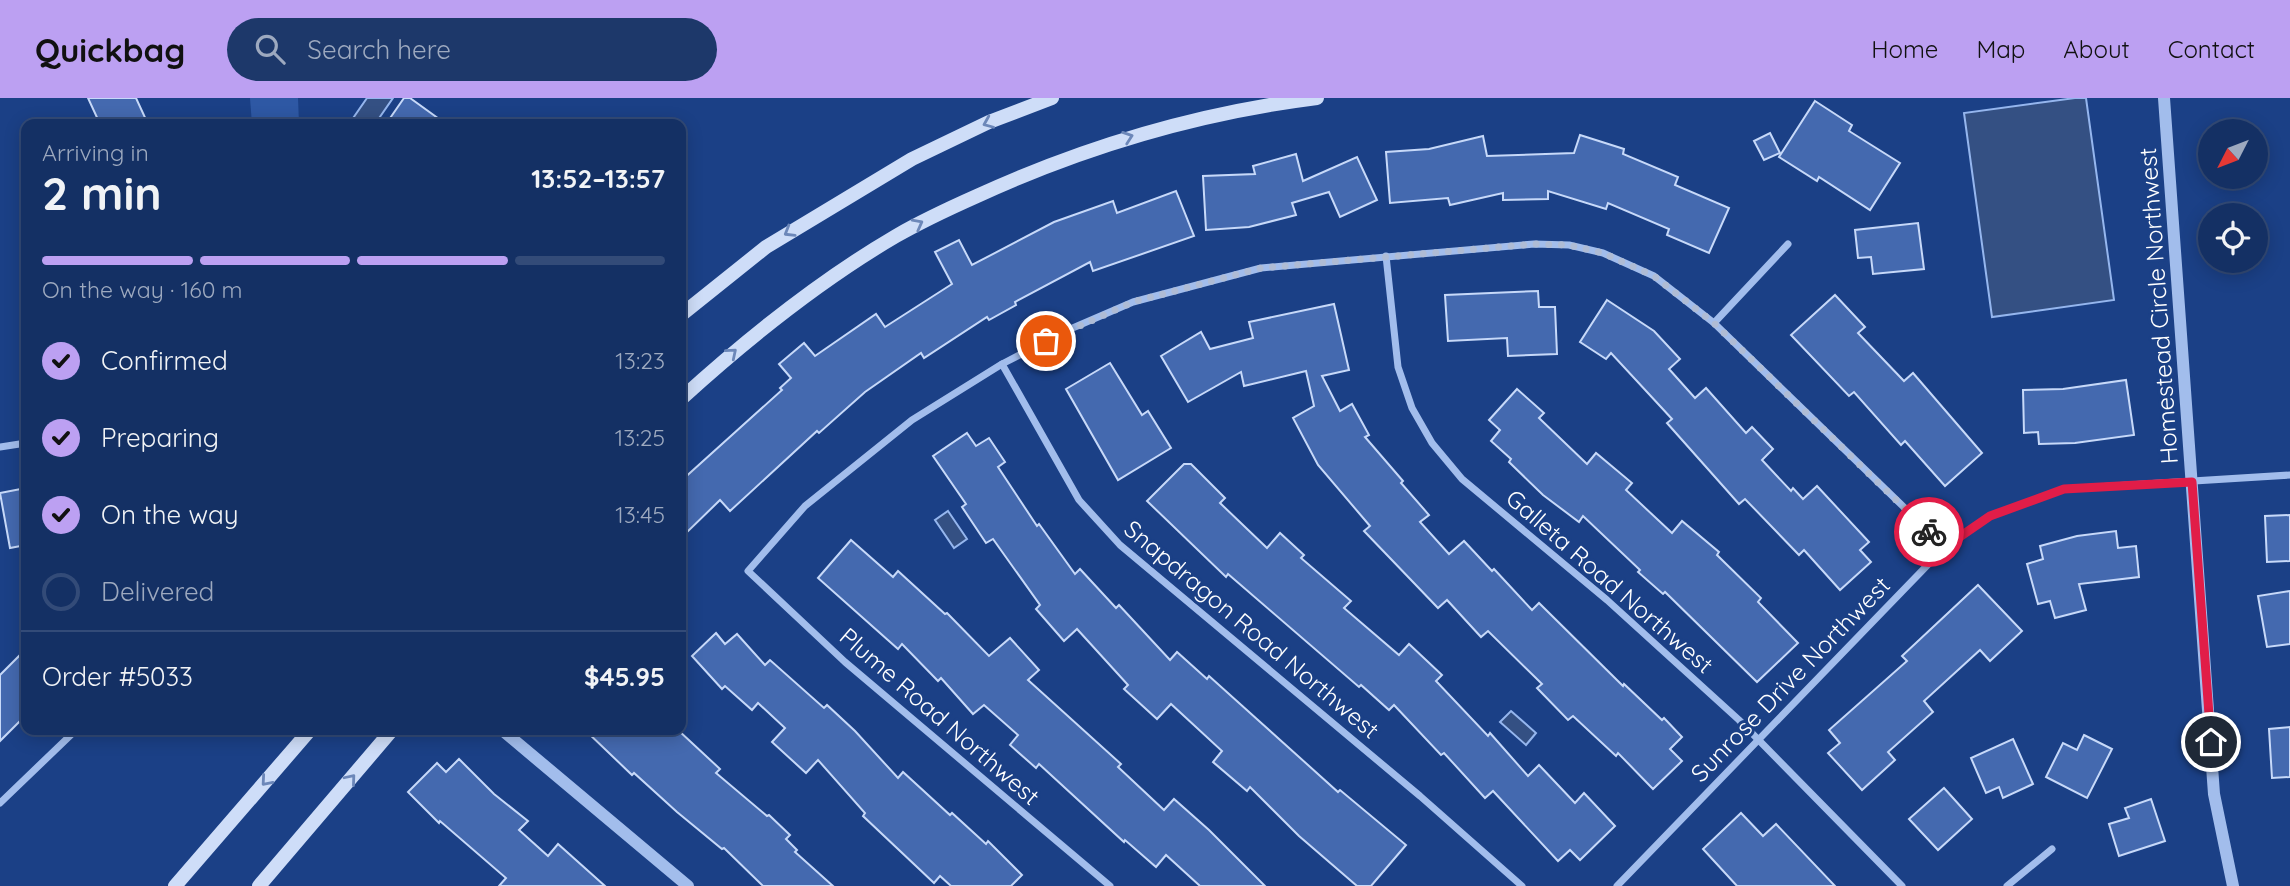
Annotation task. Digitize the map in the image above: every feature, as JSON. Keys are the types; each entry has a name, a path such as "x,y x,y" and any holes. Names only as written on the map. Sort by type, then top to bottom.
{"main road":[{"path":"686,311 766,247 912,159 989,122 1052,98"},
{"path":"686,395 786,310 895,236 935,215 1032,171 1142,132 1280,103 1317,98"},
{"path":"175,886 306,735"},
{"path":"259,886 388,735"}],"street":[{"name":"Homestead Circle Northwest","path":"2164,98 2214,794 2233,886"},
{"path":"1002,364 1068,330 1133,302 1261,268 1534,244 1569,245 1603,253 1654,276 1714,323 1945,547"},
{"path":"1714,323 1788,244"},
{"name":"Galleta Road Northwest","path":"1385,256 1398,367 1412,408 1432,443 1462,479 1607,600 1759,740 1902,886"},
{"name":"Plume Road Northwest","path":"1002,364 912,420 804,506 748,571 845,662 1110,886"},
{"name":"Snapdragon Road Northwest","path":"1002,364 1079,500 1120,545 1420,796 1522,886"},
{"path":"0,447 21,444"},
{"name":"Sunrose Drive Northwest","path":"1617,886 1945,547 1990,516 2064,489 2290,475"},
{"path":"0,803 71,735"},
{"path":"508,735 688,886"},
{"path":"2007,886 2052,849"}],"shaded area":[{"path":"250,98 298,98 299,119 252,119"},
{"path":"367,98 393,98 378,119 352,119"},
{"path":"2086,98 2114,300 1992,317 1964,113"},
{"path":"948,511 967,539 954,548 935,520"},
{"path":"1511,711 1536,733 1526,745 1500,722"}],"building":[{"path":"88,98 136,98 146,119 98,119"},
{"path":"404,98 410,98 439,119 389,119"},
{"path":"1815,101 1852,125 1849,131 1900,163 1870,210 1819,177 1817,181 1779,157"},
{"path":"1770,133 1780,153 1764,160 1754,141"},
{"path":"1580,135 1624,149 1623,154 1678,177 1675,185 1729,208 1709,253 1667,235 1669,229 1608,203 1606,209 1548,191 1548,199 1503,200 1503,193 1450,205 1448,198 1390,203 1386,152 1429,149 1483,136 1487,156 1574,153"},
{"path":"1296,154 1303,181 1357,157 1377,200 1340,217 1329,192 1292,203 1296,215 1249,227 1206,230 1203,176 1255,174 1253,166"},
{"path":"1176,191 1194,236 1093,271 1090,262 1015,302 1016,305 989,320 987,317 924,358 921,353 865,392 819,433 817,431 730,511 720,500 686,533 686,476 782,390 780,388 791,378 779,364 804,343 815,356 876,314 885,327 952,284 935,252 959,240 972,265 1054,222 1113,201 1117,213"},
{"path":"1918,223 1924,269 1873,274 1871,257 1858,258 1855,230"},
{"path":"1538,291 1539,307 1555,307 1557,354 1508,356 1507,338 1448,341 1445,295"},
{"path":"1835,295 1865,327 1858,333 1904,381 1913,373 1982,453 1945,486 1905,441 1901,445 1854,392 1849,396 1791,335"},
{"path":"1607,300 1654,331 1680,359 1669,369 1695,398 1706,388 1746,433 1752,427 1773,449 1762,460 1791,491 1793,488 1803,499 1817,486 1869,542 1860,550 1871,562 1840,590 1804,550 1799,555 1745,499 1739,504 1667,423 1672,419 1611,353 1606,359 1580,342"},
{"path":"1334,304 1349,370 1322,376 1340,411 1352,404 1369,435 1365,437 1429,515 1420,522 1449,554 1464,541 1532,610 1539,603 1623,686 1624,684 1662,720 1664,718 1682,737 1670,749 1682,761 1653,789 1618,753 1616,756 1573,716 1568,720 1537,688 1542,684 1488,631 1481,637 1447,600 1438,608 1364,531 1370,526 1318,465 1293,418 1314,406 1306,371 1244,386 1241,372 1188,402 1161,356 1201,332 1210,349 1253,338 1249,322"},
{"path":"1110,363 1142,415 1148,411 1171,448 1118,480 1066,389"},
{"path":"2126,380 2134,435 2075,443 2039,444 2038,432 2024,433 2023,390 2063,389"},
{"path":"1517,389 1544,413 1539,418 1587,464 1596,453 1632,483 1626,490 1672,533 1682,521 1719,552 1717,555 1761,598 1758,602 1798,643 1757,682 1665,592 1663,594 1638,572 1640,570 1583,516 1579,522 1543,495 1491,441 1500,430 1489,420"},
{"path":"967,433 976,446 989,438 1005,462 998,467 1037,526 1039,524 1075,574 1080,569 1116,608 1119,605 1170,660 1177,652 1207,679 1209,676 1338,792 1340,790 1406,845 1371,886 1357,886 1299,836 1250,787 1247,791 1213,762 1222,751 1171,704 1157,719 1124,689 1128,685 1077,629 1064,641 1036,609 1040,605 993,539 986,543 962,507 966,504 933,456"},
{"path":"1184,464 1191,464 1225,498 1220,503 1267,548 1280,533 1304,555 1301,558 1351,601 1344,608 1399,655 1409,644 1442,675 1436,681 1488,736 1490,733 1528,776 1539,765 1575,803 1584,793 1615,826 1580,860 1570,850 1558,861 1493,791 1485,798 1444,753 1441,755 1394,705 1389,710 1361,685 1359,687 1228,574 1226,577 1147,501"},
{"path":"21,489 21,546 10,548 0,493"},
{"path":"2290,515 2290,561 2267,562 2265,516"},
{"path":"2116,531 2118,548 2136,546 2139,577 2079,584 2086,610 2055,618 2050,601 2038,604 2027,564 2043,559 2040,546 2077,536"},
{"path":"851,540 893,577 898,571 947,613 989,656 1010,638 1039,670 1028,680 1121,764 1118,767 1164,810 1174,799 1265,886 1200,886 1166,855 1156,867 1125,840 1124,842 1039,764 1036,768 1010,745 1018,735 984,705 973,714 941,678 938,681 902,644 898,649 818,578"},
{"path":"1978,585 2022,631 1990,661 1980,650 1924,701 1933,712 1888,752 1895,760 1862,790 1828,753 1840,743 1829,730 1907,661 1902,656"},
{"path":"2290,591 2290,644 2267,647 2258,596"},
{"path":"716,633 725,644 737,634 765,665 770,660 824,708 827,705 898,778 903,772 950,815 952,813 986,844 988,841 1022,875 1011,886 951,886 940,876 934,883 863,816 865,813 818,760 806,773 772,742 785,728 758,703 752,710 725,686 722,689 692,656"},
{"path":"21,654 21,720 0,741 0,675"},
{"path":"2290,727 2290,777 2272,778 2269,729"},
{"path":"590,735 683,735 720,769 716,773 790,835 786,839 797,850 795,852 833,886 763,886 724,848 677,812 634,773 632,775"},
{"path":"2084,735 2112,749 2087,798 2046,777 2063,743 2077,750"},
{"path":"2013,739 2033,784 2003,798 1999,787 1986,793 1971,758"},
{"path":"459,759 494,794 528,821 519,830 548,856 558,844 605,886 499,886 506,878 440,821 439,823 408,792 437,763 446,772"},
{"path":"1944,788 1972,819 1938,850 1909,819"},
{"path":"2151,799 2165,841 2119,856 2109,824 2129,818 2125,808"},
{"path":"1741,813 1763,836 1776,824 1835,886 1737,886 1703,849"}],"way so far":[{"path":"1046,341 1133,302 1261,268 1534,244 1569,245 1603,253 1654,276 1714,323 1929,532"}],"route":[{"path":"1929,532 1945,547 1990,516 2064,489 2192,482 2211,742"}]}
